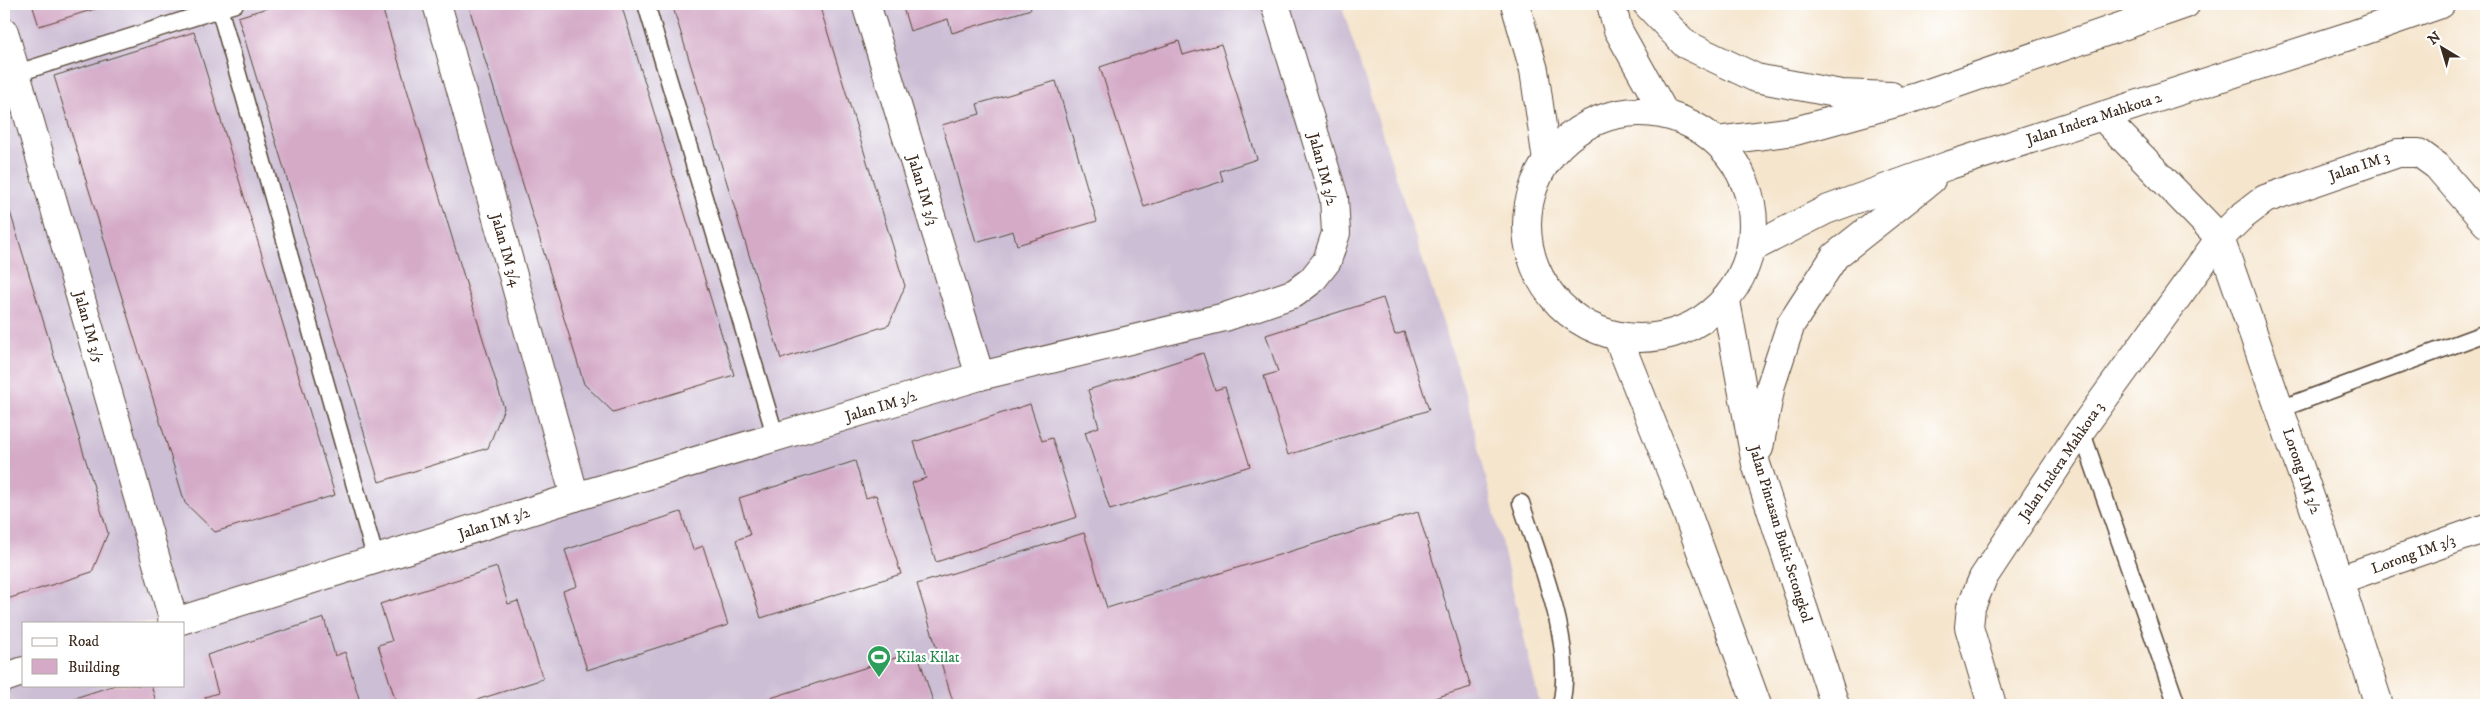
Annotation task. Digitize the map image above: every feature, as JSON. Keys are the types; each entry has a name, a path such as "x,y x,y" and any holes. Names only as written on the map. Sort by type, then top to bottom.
{"street":[{"name":"Jalan IM 3/4","path":"436,4 576,497"},
{"name":"Jalan IM 3/3","path":"866,4 980,376"},
{"name":"Jalan IM 3/2","path":"173,622 576,497 980,376 1226,317 1295,293 1312,280 1327,260 1336,234 1334,198 1275,4"},
{"path":"1514,4 1534,70 1547,161"},
{"path":"1611,4 1618,30 1665,114"},
{"path":"1647,4 1685,44 1756,78 1841,94 1917,97"},
{"path":"1717,141 1795,131 1917,97 2186,4"},
{"name":"Jalan Indera Mahkota 2","path":"1752,248 1826,210 1950,165 2349,36 2441,4"},
{"name":"Jalan IM 3/5","path":"4,32 10,75 173,622"},
{"path":"1632,112 1665,114 1693,124 1717,141 1741,172 1754,209 1752,248 1742,276 1726,301 1694,325 1658,338 1618,338 1583,324 1554,300 1534,268 1526,232 1531,194 1547,161 1570,136 1599,119 1632,112"},
{"path":"2102,116 2220,238"},
{"name":"Jalan IM 3","path":"2220,238 2240,218 2265,199 2398,152 2419,153 2437,166 2486,223"},
{"path":"1756,464 1771,385 1791,324 1835,256 1950,165"},
{"name":"Lorong IM 3/2","path":"2220,238 2339,580 2379,705"},
{"name":"Jalan Indera Mahkota 3","path":"1992,705 1969,627 1971,607 1983,578 2081,430 2220,238"},
{"name":"Jalan Pintasan Bukit Setongkol","path":"1726,301 1756,464 1835,705"},
{"path":"1618,338 1679,491 1757,705"},
{"name":"Lorong IM 3/3","path":"2339,580 2486,528"},
{"path":"4,678 22,672"}],"lane":[{"path":"646,4 776,438"},
{"path":"10,75 224,5 376,560"},
{"path":"2280,409 2486,333"},
{"path":"2081,430 2177,705"},
{"path":"1522,503 1562,640 1564,693 1561,705"}],"shaded area":[{"path":"4,4 1341,4 1469,405 1540,705 4,705"}],"building":[{"path":"32,4 111,4 39,26"},
{"path":"280,4 381,4 504,408 488,448 379,482 238,17"},
{"path":"468,4 621,4 734,375 613,412 584,384"},
{"path":"672,4 819,4 905,286 889,325 781,359"},
{"path":"902,4 1029,4 1031,9 952,33 948,19 910,31"},
{"path":"194,32 335,495 215,532 185,503 54,76"},
{"path":"1179,41 1183,55 1221,44 1257,159 1220,171 1223,181 1144,207 1100,67"},
{"path":"1056,81 1097,221 1017,245 1013,231 976,242 942,125 980,114 977,104"},
{"path":"4,192 108,533 92,572 4,600"},
{"path":"1383,298 1395,335 1404,332 1429,410 1288,455 1264,376 1278,372 1266,335"},
{"path":"1203,353 1215,390 1225,387 1250,466 1110,510 1085,432 1099,427 1088,390"},
{"path":"1030,404 1042,441 1052,438 1077,517 936,562 912,483 926,478 914,442"},
{"path":"855,461 866,498 876,495 901,574 761,618 736,540 750,535 739,498"},
{"path":"681,512 693,550 703,546 728,625 587,670 563,591 577,586 565,550"},
{"path":"1418,512 1471,687 1411,705 954,705 917,584 1084,533 1107,608"},
{"path":"497,567 508,604 518,601 543,679 461,705 397,705 378,645 392,641 380,604"},
{"path":"324,618 335,656 345,652 361,705 207,705 205,697 218,693 207,655"},
{"name":"Kilas Kilat","path":"917,651 934,705 749,705"},
{"path":"112,686 151,686 157,705 53,705"}],"place":[{"name":"Kilas Kilat","path":"879,678"}]}
